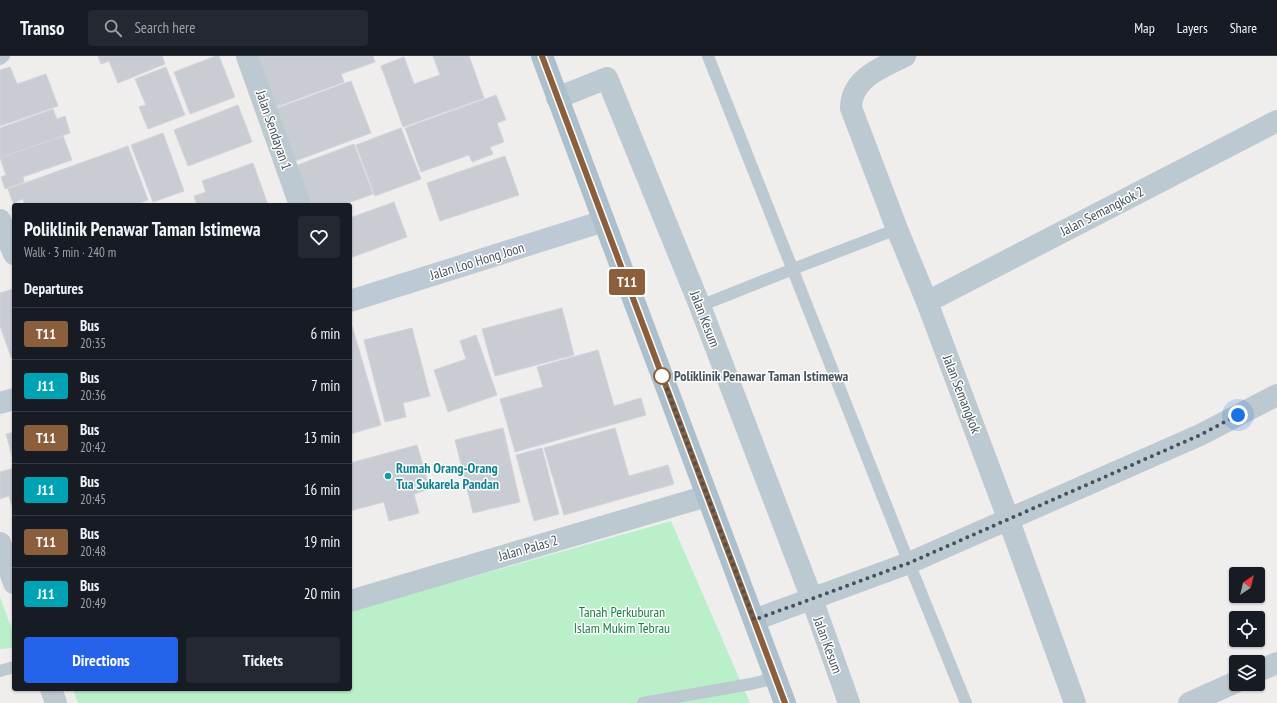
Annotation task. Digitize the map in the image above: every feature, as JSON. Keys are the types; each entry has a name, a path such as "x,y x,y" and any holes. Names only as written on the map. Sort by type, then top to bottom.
{"main road":[{"path":"542,56 785,703"}],"street":[{"name":"Jalan Sendayan 1","path":"247,56 299,203"},
{"name":"Jalan Semangkok","path":"905,56 868,75 857,87 851,101 851,108 897,229 927,302 1008,518 1075,703"},
{"name":"Jalan Kesum","path":"557,98 607,78 700,306 812,599 849,703"},
{"name":"Jalan Semangkok 2","path":"927,302 1277,121"},
{"path":"0,220 12,249"},
{"name":"Jalan Loo Hong Joon","path":"352,300 604,221"},
{"path":"754,620 909,563 1008,518 1200,435 1277,395"},
{"path":"0,403 12,400"},
{"name":"Jalan Palas 2","path":"352,600 707,496"},
{"path":"0,543 12,577"},
{"path":"1265,668 1277,663"},
{"path":"1189,703 1229,685"},
{"path":"52,691 56,703"}],"lane":[{"path":"0,59 4,56"},
{"path":"708,56 966,703"},
{"path":"700,306 897,229"},
{"path":"0,671 12,668"},
{"path":"643,703 751,684 775,678"}],"green space":[{"name":"Tanah Perkuburan Islam Mukim Tebrau","path":"671,521 750,703 78,703 74,691 352,691 352,610"},
{"path":"0,597 12,630 12,648 0,649"}],"building":[{"path":"98,56 162,56 165,64 118,83 109,61 101,64"},
{"path":"219,56 235,97 190,114 174,72"},
{"path":"257,56 373,56 375,62 341,74 344,82 276,107"},
{"path":"433,56 469,56 484,98 403,127 381,66 404,57 414,84 440,75"},
{"path":"10,67 17,84 46,74 58,106 0,126 0,70"},
{"path":"166,67 185,115 148,129 139,107 146,105 135,79"},
{"path":"351,81 371,133 295,161 275,109"},
{"path":"496,95 506,120 497,123 504,142 490,147 493,154 472,162 469,155 421,172 405,128"},
{"path":"238,105 252,142 188,166 174,130"},
{"path":"53,109 57,119 65,116 70,133 0,158 0,128"},
{"path":"401,128 421,179 375,196 356,145"},
{"path":"163,133 184,191 153,202 131,145"},
{"path":"63,136 72,160 23,177 24,182 5,189 1,177 6,175 0,158"},
{"path":"354,144 373,194 348,203 309,203 295,166"},
{"path":"128,146 148,200 140,203 24,203 23,199 13,203 8,189"},
{"path":"505,156 519,195 440,221 427,183"},
{"path":"253,163 267,203 196,203 194,196 206,192 202,181"},
{"path":"394,202 407,237 352,257 352,217"},
{"path":"12,289 11,357 0,326 0,293"},
{"path":"562,308 574,355 495,376 482,329"},
{"path":"352,326 381,425 352,433"},
{"path":"412,328 430,396 403,403 406,417 385,422 364,340"},
{"path":"476,335 497,395 448,412 434,370 466,359 460,341"},
{"path":"598,350 614,406 641,398 646,415 515,452 500,399 543,387 537,367"},
{"path":"503,428 520,502 473,513 455,440"},
{"path":"615,428 629,476 668,465 674,484 564,515 544,448"},
{"path":"12,432 12,456 6,434"},
{"name":"Rumah Orang-Orang Tua Sukarela Pandan","path":"417,445 430,489 414,494 419,513 389,521 384,502 352,510 352,462"},
{"path":"542,448 559,514 534,521 516,455"},
{"path":"12,469 12,506 9,496 0,499 0,472"}],"bus line":[{"name":"T11","path":"542,56 785,703"}],"place":[{"name":"Poliklinik Penawar Taman Istimewa","path":"662,376"},
{"name":"Rumah Orang-Orang Tua Sukarela Pandan","path":"388,476"}],"route":[{"path":"662,376 754,620 909,563 1008,518 1200,435 1238,415"}]}
